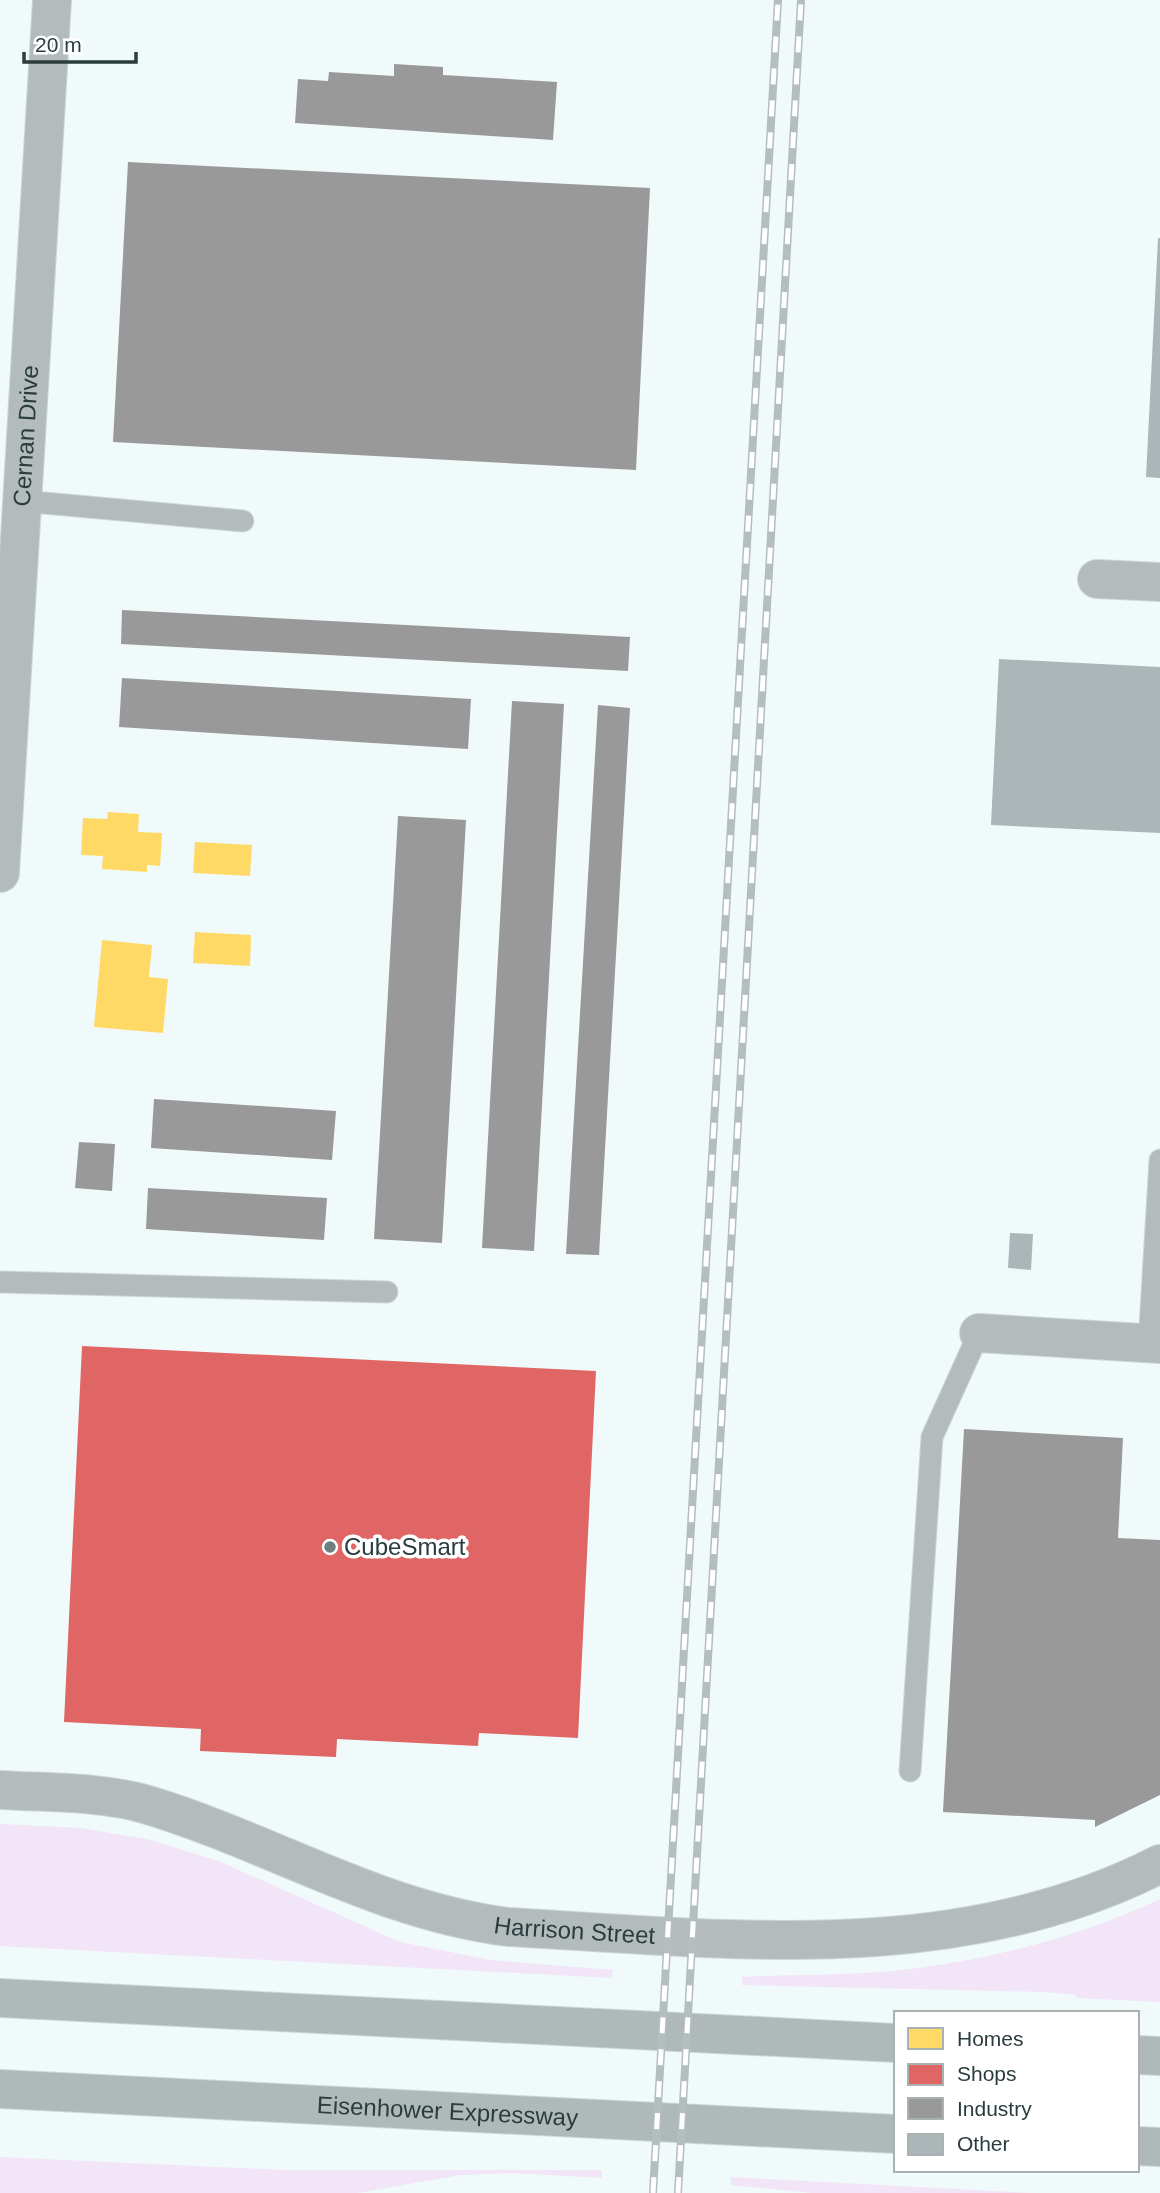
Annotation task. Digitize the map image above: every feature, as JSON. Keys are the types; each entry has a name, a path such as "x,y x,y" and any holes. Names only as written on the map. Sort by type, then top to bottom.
{"highway":[{"path":"0,1998 894,2043"},
{"path":"1139,2055 1160,2056"},
{"name":"Eisenhower Expressway","path":"0,2089 894,2134"},
{"path":"1139,2146 1160,2147"}],"street":[{"name":"Cernan Drive","path":"0,873 52,0"},
{"path":"1097,579 1160,582"},
{"path":"979,1333 1155,1344"},
{"name":"Harrison Street","path":"0,1790 80,1794 144,1804 225,1831 410,1908 466,1922 508,1927 763,1941 880,1939 956,1929 1025,1913 1094,1893 1160,1864"}],"lane":[{"path":"22,501 243,521"},
{"path":"1155,1344 1160,1160"},
{"path":"0,1282 387,1292"},
{"path":"910,1771 932,1437 979,1333"}],"shaded area":[{"path":"0,1824 81,1828 151,1840 221,1862 400,1942 491,1960 613,1970 612,1978 0,1946"},
{"path":"1160,1899 1160,2002 1077,1998 1076,1995 1045,1992 742,1985 742,1977 897,1971 981,1957 1072,1933"},
{"path":"0,2157 286,2170 602,2170 602,2178 513,2173 461,2175 358,2193 0,2193"},
{"path":"731,2177 1031,2193 813,2193 731,2185"}],"building: Homes":[{"path":"108,812 139,814 138,832 162,833 160,866 147,865 147,872 102,869 103,856 81,855 83,818 107,819"},
{"path":"195,842 252,845 250,876 193,873"},
{"path":"195,932 251,935 250,966 193,963"},
{"path":"102,940 152,945 149,977 168,979 163,1033 94,1027"}],"building: Shops":[{"name":"CubeSmart","path":"82,1346 596,1371 578,1738 479,1733 478,1746 337,1739 336,1757 200,1751 201,1729 64,1722"}],"building: Industry":[{"path":"394,64 443,67 443,75 557,82 553,140 295,123 298,79 328,81 329,72 394,76"},
{"path":"128,162 650,188 636,470 113,442"},
{"path":"122,610 630,637 628,671 121,644"},
{"path":"122,678 471,699 468,749 119,727"},
{"path":"512,701 564,704 534,1251 482,1248"},
{"path":"598,705 630,708 599,1255 566,1254"},
{"path":"398,816 466,820 442,1243 374,1239"},
{"path":"154,1099 336,1111 332,1160 151,1148"},
{"path":"79,1142 115,1144 112,1191 75,1188"},
{"path":"148,1188 327,1198 324,1240 146,1229"},
{"path":"964,1429 1123,1438 1118,1538 1160,1540 1160,1795 1095,1827 1095,1820 943,1812"}],"building: Other":[{"path":"1160,238 1160,478 1146,477"},
{"path":"999,659 1160,667 1160,833 991,825"},
{"path":"1010,1233 1033,1234 1031,1270 1008,1268"}],"railway":[{"path":"653,2193 778,0"},
{"path":"678,2193 801,0"}],"place":[{"name":"CubeSmart","path":"330,1547"}]}
